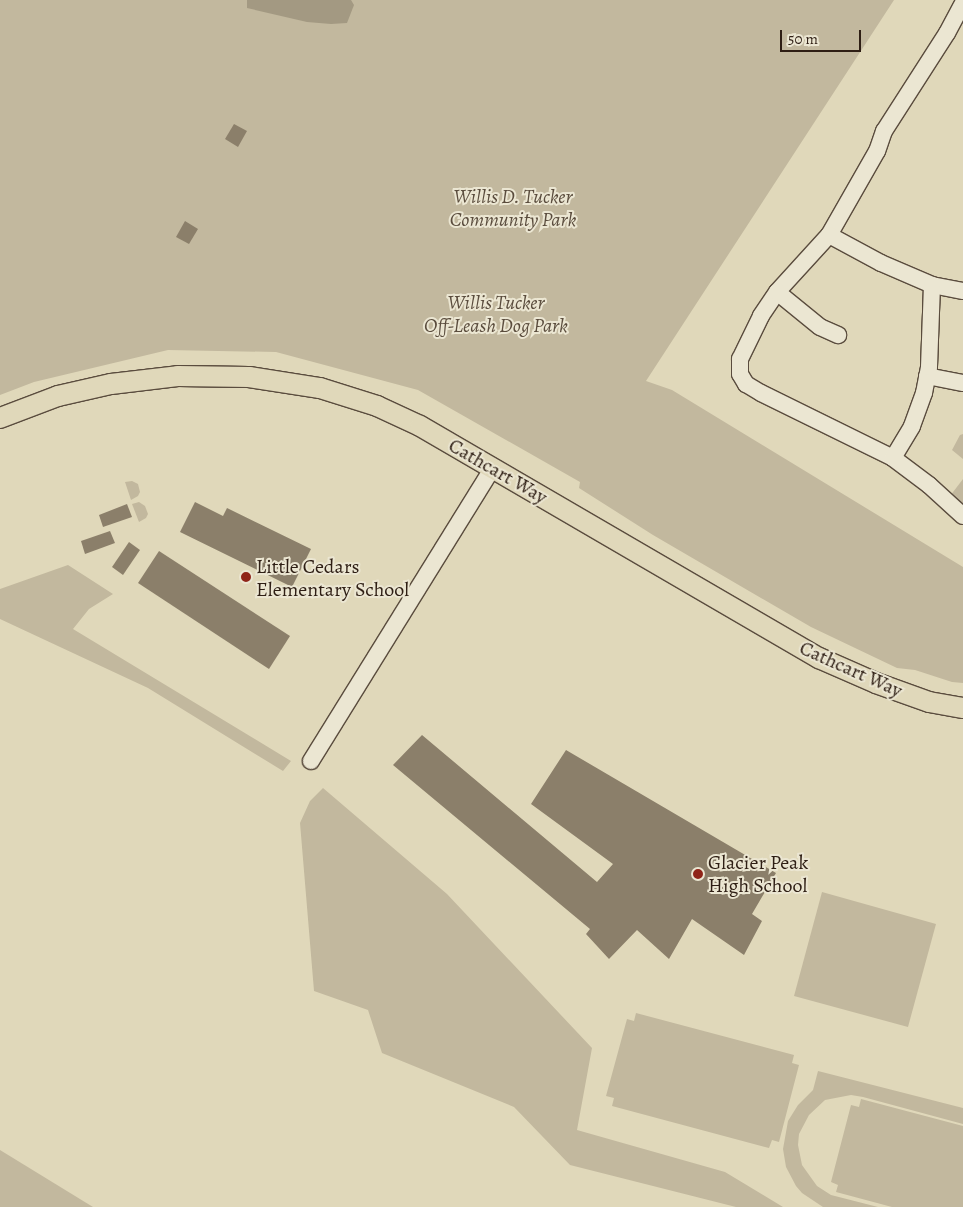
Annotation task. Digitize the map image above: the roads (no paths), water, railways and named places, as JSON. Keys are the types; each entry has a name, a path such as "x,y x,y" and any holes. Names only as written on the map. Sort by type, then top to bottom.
{"main road":[{"name":"Cathcart Way","path":"0,418 58,396 111,384 178,376 249,377 320,388 377,406 420,426 819,658 876,684 929,702 963,708"}],"street":[{"path":"962,8 884,131 877,151 829,235 778,292 749,339 740,359 740,374 746,384 761,394 893,458 929,485 963,516"},
{"path":"829,235 881,263 932,285 963,291"},
{"path":"893,458 912,426 927,376 932,325 932,285"},
{"path":"778,292 820,327 838,335"},
{"path":"927,376 963,383"},
{"path":"311,761 493,467"}],"place":[{"name":"Little Cedars Elementary School","path":"246,577"},
{"name":"Glacier Peak High School","path":"698,874"}],"park label":[{"name":"Willis D. Tucker Community Park","path":"513,208"},
{"name":"Willis Tucker Off-Leash Dog Park","path":"496,314"}]}
